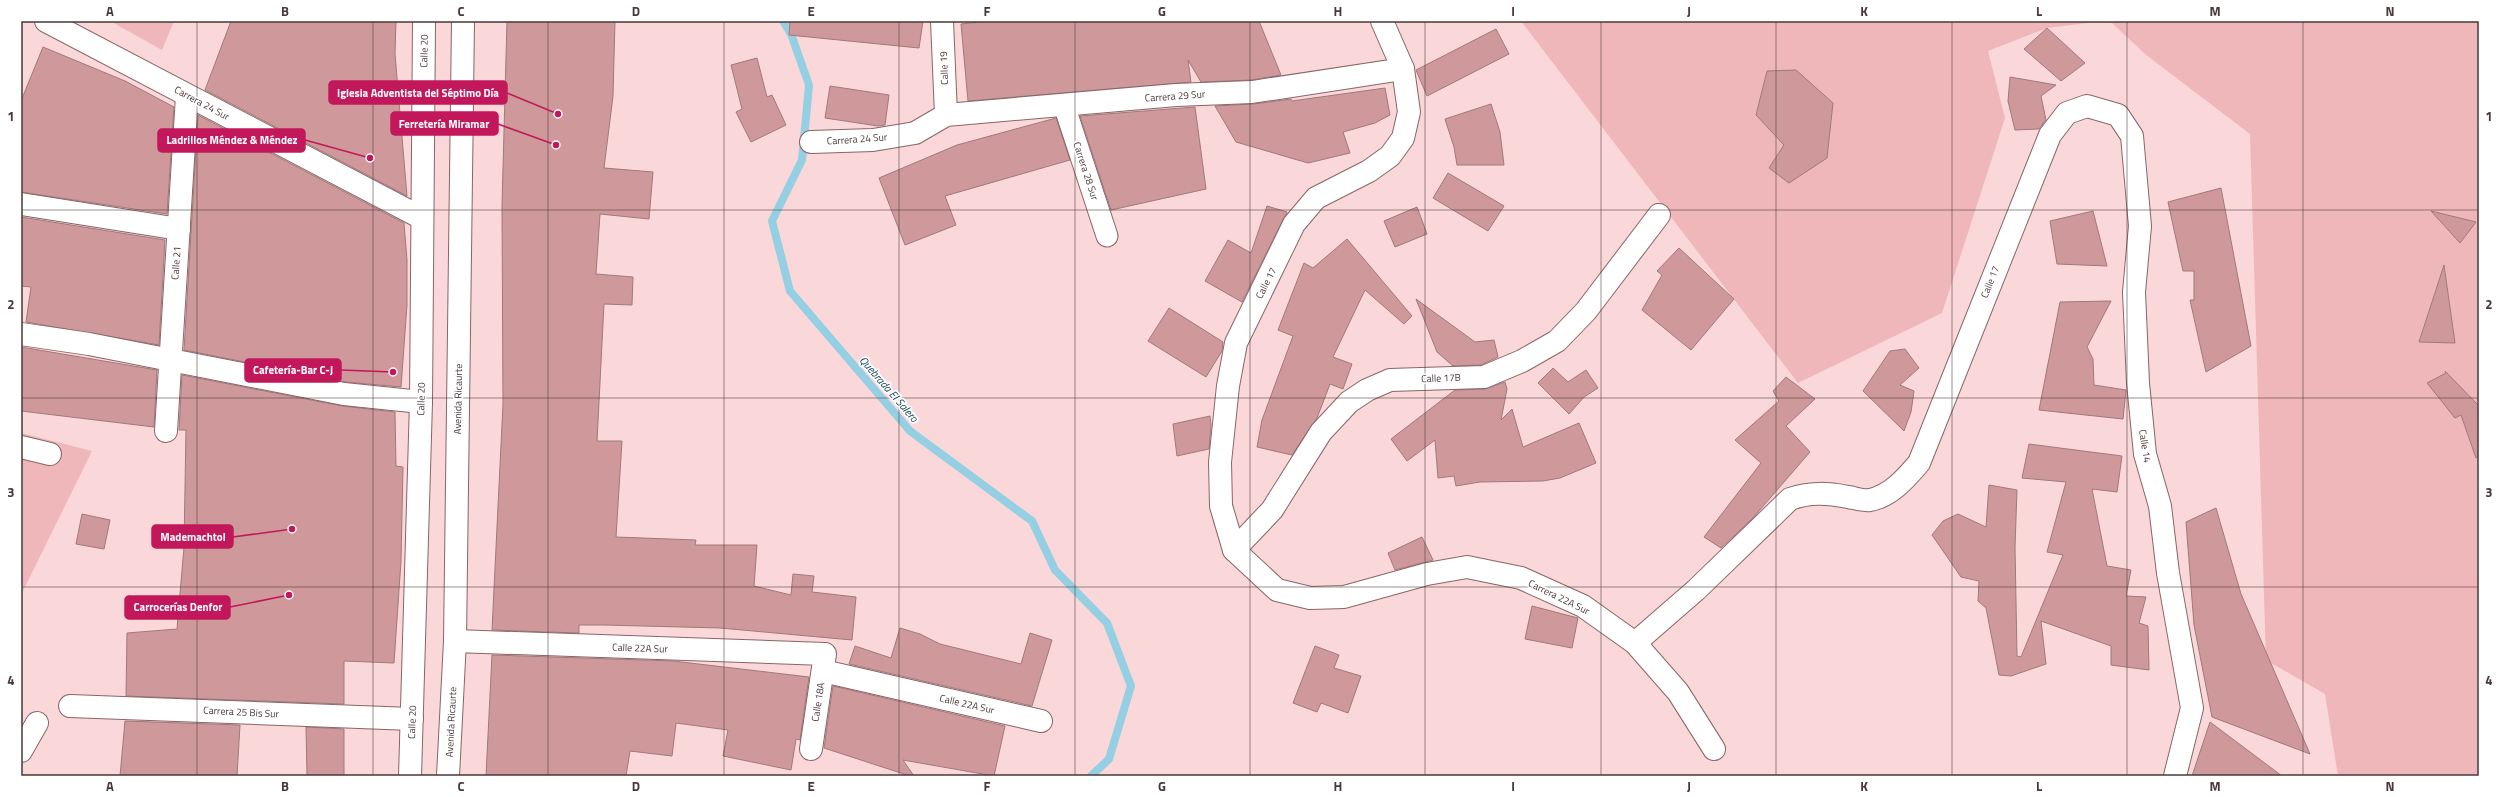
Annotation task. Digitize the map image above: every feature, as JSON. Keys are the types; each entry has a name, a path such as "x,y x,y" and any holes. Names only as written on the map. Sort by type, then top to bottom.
{"street":[{"name":"Carrera 24 Sur","path":"46,21 422,218"},
{"name":"Calle 20","path":"410,776 421,402 424,21"},
{"name":"Avenida Ricaurte","path":"448,776 455,641 463,21"},
{"name":"Calle 19","path":"942,21 946,115"},
{"name":"Calle 17","path":"1234,550 1221,506 1220,462 1228,386 1236,343 1294,224 1316,198 1369,171 1390,156 1403,138 1409,112 1403,69 1382,21"},
{"name":"Carrera 29 Sur","path":"946,115 1176,95 1252,92 1403,69"},
{"name":"Calle 21","path":"166,431 187,96"},
{"name":"Carrera 28 Sur","path":"1064,105 1107,236"},
{"name":"Calle 17","path":"1635,643 1696,590 1790,499 1808,493 1826,493 1869,500 1886,494 1903,481 1919,463 2050,135 2068,113 2088,106 2118,115"},
{"name":"Carrera 24 Sur","path":"811,142 873,140 915,133 946,115"},
{"name":"Calle 14","path":"2118,115 2132,136 2140,218 2134,292 2138,383 2145,454 2160,506 2168,572 2192,708 2175,776"},
{"path":"21,204 179,229"},
{"name":"Calle 17B","path":"1234,550 1272,510 1321,432 1349,402 1367,390 1390,380 1484,377 1522,362 1551,344 1586,311 1659,215"},
{"path":"21,334 170,360 344,394 421,402"},
{"path":"21,447 50,454"},
{"name":"Carrera 22A Sur","path":"1234,550 1276,590 1310,598 1344,597 1427,574 1467,567 1521,578 1583,606 1635,643 1678,692 1714,749"},
{"name":"Calle 22A Sur","path":"455,641 824,662 1041,721"},
{"name":"Calle 18A","path":"811,749 824,662"},
{"name":"Carrera 25 Bis Sur","path":"70,706 412,719"},
{"path":"21,751 37,723"}],"shaded area":[{"path":"110,21 174,21 162,50"},
{"path":"1521,21 2104,21 2047,28 1988,51 2005,118 1942,313 1798,383"},
{"path":"2110,21 2479,21 2479,776 2338,776 2325,694 2266,660 2250,134 2145,54"},
{"path":"21,433 92,451 21,595"}],"building":[{"path":"231,21 396,21 395,54 407,196 205,90"},
{"path":"507,21 615,21 613,96 604,168 653,172 649,219 600,214 596,274 633,277 632,305 604,304 597,441 622,441 616,537 696,540 695,545 757,545 754,586 791,595 793,574 814,576 812,592 856,597 852,640 720,628 579,625 579,633 492,630 503,404 502,205"},
{"path":"790,21 923,21 919,48 789,35"},
{"path":"989,21 1259,21 1281,75 1251,80 1201,82 1188,60 1191,82 968,101 961,24"},
{"path":"2047,28 2085,63 2061,81 2024,49"},
{"path":"1496,29 1509,54 1427,96 1416,70"},
{"path":"43,47 125,81 174,107 167,214 21,192 21,101"},
{"path":"757,58 767,97 772,95 786,125 751,142 736,112 742,109 731,65"},
{"path":"1796,70 1833,103 1827,158 1789,183 1769,168 1784,145 1756,115 1767,71"},
{"path":"2010,77 2056,85 2041,96 2046,120 2039,129 2015,130 2008,101"},
{"path":"830,86 889,95 885,125 878,126 825,118"},
{"path":"1385,88 1390,115 1375,123 1343,132 1350,153 1308,163 1236,142 1215,106 1254,104 1291,99 1292,101"},
{"path":"1491,104 1500,132 1504,165 1457,165 1454,147 1445,119"},
{"path":"1195,107 1206,189 1111,210 1080,116"},
{"path":"198,115 404,223 407,260 407,305 401,387 346,382 184,350"},
{"path":"1056,118 1070,160 945,196 956,225 905,245 879,178 957,145"},
{"path":"1448,173 1504,206 1488,231 1433,198"},
{"path":"2221,188 2251,346 2206,372 2190,300 2194,300 2194,271 2183,271 2168,202"},
{"path":"1267,206 1287,212 1242,302 1205,281 1228,240 1251,253"},
{"path":"1417,207 1427,234 1395,247 1384,221"},
{"path":"2093,211 2107,266 2057,264 2050,221"},
{"path":"2431,211 2476,222 2460,243"},
{"path":"21,217 165,240 159,345 26,322 31,287 21,286"},
{"path":"1347,239 1412,316 1404,324 1365,290 1333,357 1352,364 1343,389 1330,384 1317,418 1292,455 1257,447 1262,420 1293,336 1278,330 1304,263 1313,268"},
{"path":"1679,248 1734,299 1691,350 1642,310 1662,275 1657,271"},
{"path":"2444,265 2455,343 2419,342"},
{"path":"1416,299 1475,342 1494,340 1498,357 1481,365 1453,366 1437,352"},
{"path":"2111,301 2087,347 2093,359 2094,385 2126,390 2123,419 2039,410 2060,302"},
{"path":"1169,308 1223,342 1222,351 1206,377 1148,341"},
{"path":"21,347 157,370 154,427 21,411"},
{"path":"1905,349 1919,368 1900,385 1914,391 1911,412 1904,431 1863,391 1890,351"},
{"path":"1553,368 1568,382 1586,370 1598,388 1584,397 1569,414 1538,383"},
{"path":"2445,371 2479,406 2478,457 2476,458 2461,415 2455,418 2427,383 2446,373"},
{"path":"182,375 342,406 395,412 396,466 403,467 401,561 394,663 344,661 344,704 126,696 127,633 177,629 184,547 186,430 179,430"},
{"path":"1786,377 1815,399 1786,426 1810,452 1752,519 1721,548 1704,537 1761,463 1735,440 1779,401 1773,391"},
{"path":"1505,382 1507,389 1501,420 1512,409 1523,447 1579,423 1596,463 1560,478 1543,481 1480,482 1456,486 1454,476 1438,478 1435,440 1407,461 1391,439 1455,390 1485,389"},
{"path":"1210,416 1211,425 1209,449 1177,456 1173,424"},
{"path":"2029,444 2122,456 2117,492 2092,489 2107,566 2131,570 2126,596 2146,597 2139,623 2148,626 2149,670 2111,665 2111,646 2041,621 2046,664 2011,676 1999,675 1986,608 1978,601 1979,581 1961,577 1932,535 1943,521 1958,514 1986,527 1989,485 2017,490 2015,547 2017,656 2021,657 2063,555 2047,552 2066,482 2022,478"},
{"path":"2216,508 2241,594 2310,754 2212,717 2194,625 2186,522"},
{"path":"82,514 110,520 104,549 76,544"},
{"path":"1422,537 1433,560 1395,570 1388,553"},
{"path":"1532,606 1578,618 1572,648 1525,639"},
{"path":"900,628 920,634 940,644 1021,664 1030,633 1052,640 1032,706 849,664 855,646 891,658"},
{"path":"1315,646 1339,655 1334,668 1361,676 1348,713 1321,703 1317,712 1293,703"},
{"path":"492,655 673,661 809,677 800,740 796,739 791,770 723,756 728,730 676,723 672,756 630,751 626,776 486,776"},
{"path":"833,686 1005,726 994,776 903,760 914,776 910,776 824,748"},
{"path":"125,721 240,725 237,776 120,776"},
{"path":"2210,722 2282,776 2192,776"},
{"path":"306,727 344,729 344,776 307,776"}],"waterway":[{"name":"Quebrada El Salero","path":"783,21 791,34 809,85 802,160 772,221 790,291 910,431 1032,521 1055,570 1107,623 1131,686 1109,759 1091,776"}],"place":[{"name":"Iglesia Adventista del Séptimo Día","path":"558,114"},
{"name":"Ferretería Miramar","path":"556,145"},
{"name":"Ladrillos Méndez & Méndez","path":"370,158"},
{"name":"Cafetería-Bar C-J","path":"393,372"},
{"name":"Mademachtol","path":"292,529"},
{"name":"Carrocerías Denfor","path":"289,595"}]}
